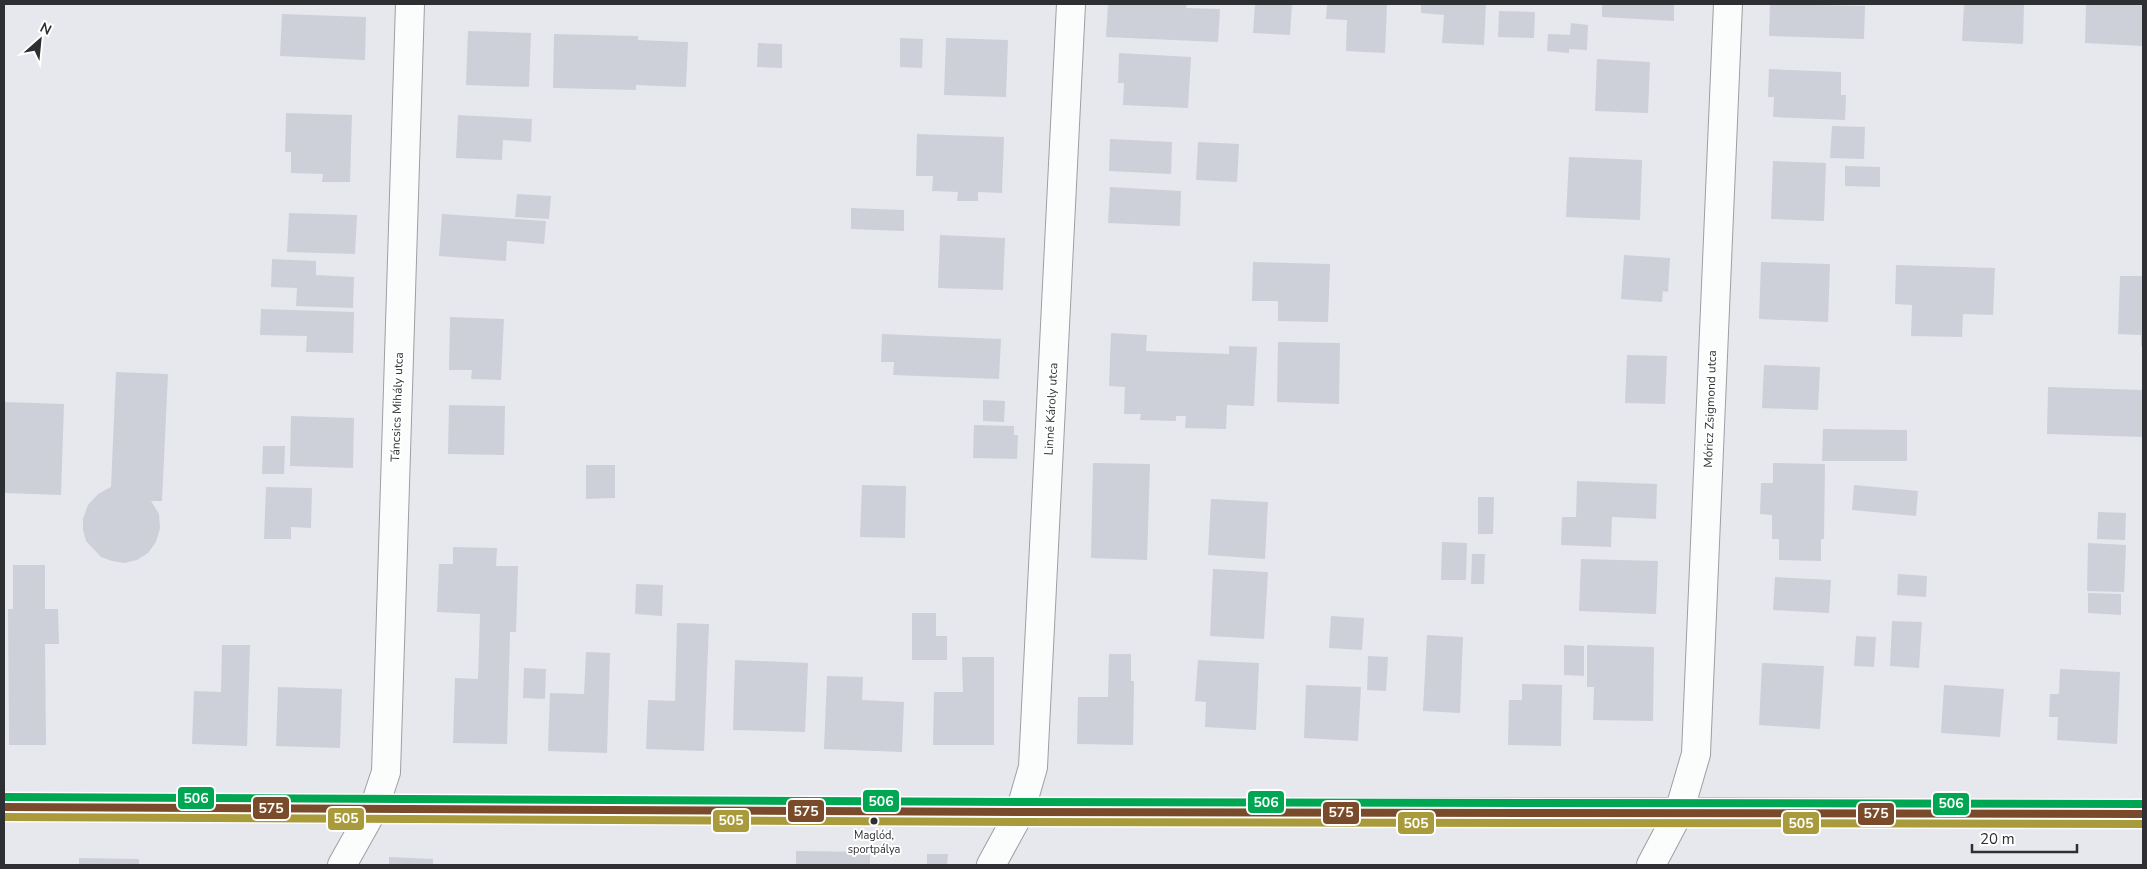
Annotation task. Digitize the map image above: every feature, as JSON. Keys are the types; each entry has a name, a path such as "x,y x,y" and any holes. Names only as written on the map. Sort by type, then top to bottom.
{"street":[{"name":"Táncsics Mihály utca","path":"342,865 374,808 386,772 410,4"},
{"name":"Linné Károly utca","path":"991,865 1020,812 1033,766 1071,4"},
{"name":"Móricz Zsigmond utca","path":"1651,865 1678,812 1696,754 1728,4"},
{"path":"4,807 1020,812 2143,814"}],"building":[{"path":"1108,4 1187,4 1186,8 1220,9 1218,42 1106,37"},
{"path":"1255,4 1292,4 1290,35 1253,33"},
{"path":"1327,4 1387,4 1385,53 1346,51 1347,20 1326,19"},
{"path":"1421,4 1486,4 1484,45 1442,43 1444,15 1421,13"},
{"path":"1602,4 1674,4 1674,21 1602,17"},
{"path":"1770,4 1865,6 1864,39 1769,36"},
{"path":"1964,4 2024,4 2023,44 1962,41"},
{"path":"2086,4 2143,4 2143,46 2085,43"},
{"path":"1499,11 1535,12 1534,38 1498,37"},
{"path":"282,14 366,17 365,60 280,56"},
{"path":"1571,23 1588,25 1587,50 1569,49 1569,53 1547,51 1548,34 1570,35"},
{"path":"468,31 531,33 529,87 466,85"},
{"path":"554,34 638,36 638,40 688,42 686,87 636,85 636,90 553,88"},
{"path":"900,38 923,39 922,68 900,67"},
{"path":"946,38 1008,40 1006,97 944,95"},
{"path":"758,43 782,44 782,68 757,67"},
{"path":"1119,53 1191,57 1188,108 1123,105 1124,83 1118,83"},
{"path":"1597,59 1650,62 1648,113 1595,111"},
{"path":"1769,69 1841,72 1841,95 1846,95 1845,120 1773,117 1774,97 1768,97"},
{"path":"286,113 352,115 350,182 322,182 323,174 291,173 291,152 285,152"},
{"path":"458,115 532,119 531,142 503,140 502,160 456,158"},
{"path":"1832,126 1865,127 1864,159 1830,158"},
{"path":"917,134 1004,137 1002,193 978,192 978,201 957,201 958,192 932,191 933,176 916,176"},
{"path":"1110,139 1172,142 1171,174 1109,171"},
{"path":"1198,142 1239,144 1237,182 1196,180"},
{"path":"1569,157 1642,160 1640,220 1566,217"},
{"path":"1773,161 1826,163 1824,221 1771,219"},
{"path":"1845,166 1880,167 1880,187 1845,186"},
{"path":"1110,187 1181,191 1180,226 1108,223"},
{"path":"517,194 551,196 549,219 515,217"},
{"path":"851,208 904,210 904,231 851,229"},
{"path":"289,213 357,215 355,254 287,252"},
{"path":"442,214 546,221 544,244 507,241 506,261 439,256"},
{"path":"940,235 1005,238 1003,290 938,288"},
{"path":"1624,255 1670,258 1668,292 1663,291 1662,302 1621,299"},
{"path":"272,259 316,261 316,275 354,277 353,308 296,306 297,288 271,287"},
{"path":"1253,262 1330,264 1328,322 1278,321 1278,301 1252,301"},
{"path":"1761,262 1830,264 1828,322 1759,319"},
{"path":"1896,265 1995,268 1993,315 1963,314 1962,337 1911,336 1912,305 1895,304"},
{"path":"2120,276 2143,276 2143,346 2141,346 2141,335 2118,334"},
{"path":"261,309 354,312 353,353 306,352 307,336 260,335"},
{"path":"450,317 504,319 501,380 471,379 472,370 449,370"},
{"path":"1111,333 1147,335 1146,351 1229,354 1229,346 1257,347 1254,406 1227,405 1226,429 1185,428 1186,416 1176,416 1176,421 1140,420 1141,414 1124,414 1125,387 1109,386"},
{"path":"882,334 1001,339 999,379 893,375 894,362 881,362"},
{"path":"1278,342 1340,343 1339,404 1277,402"},
{"path":"1627,355 1667,356 1665,404 1625,403"},
{"path":"1764,365 1820,367 1818,410 1762,408"},
{"path":"116,372 168,374 162,501 151,501 159,514 160,528 156,542 148,553 137,560 124,563 101,557 86,541 83,530 83,519 88,505 98,494 111,487"},
{"path":"2048,387 2143,390 2143,437 2047,434"},
{"path":"983,400 1005,401 1004,422 983,421"},
{"path":"4,402 64,404 61,495 4,493"},
{"path":"449,405 505,406 504,455 448,454"},
{"path":"291,416 354,418 353,468 290,466"},
{"path":"974,425 1014,426 1014,435 1018,435 1017,459 973,458"},
{"path":"1823,429 1907,430 1907,461 1822,461"},
{"path":"263,446 285,446 284,474 262,474"},
{"path":"1093,463 1150,464 1147,560 1091,558"},
{"path":"1773,463 1825,464 1824,539 1821,539 1821,561 1779,560 1779,539 1772,539 1772,515 1760,514 1761,483 1773,483"},
{"path":"586,465 615,465 615,498 586,499"},
{"path":"1577,481 1657,484 1656,519 1612,517 1611,547 1561,545 1562,517 1576,517"},
{"path":"862,485 906,486 905,538 860,537"},
{"path":"1854,485 1918,491 1916,516 1852,510"},
{"path":"266,487 312,488 311,528 291,527 291,539 264,539"},
{"path":"1478,497 1494,497 1493,534 1478,534"},
{"path":"1211,499 1268,502 1265,559 1208,555"},
{"path":"2098,512 2126,513 2125,540 2097,539"},
{"path":"1442,542 1467,543 1466,580 1441,580"},
{"path":"2088,543 2126,545 2124,592 2087,591"},
{"path":"453,547 497,548 496,566 518,566 516,632 510,632 507,744 453,743 455,678 478,679 480,614 437,612 439,564 453,564"},
{"path":"1472,554 1485,554 1484,584 1471,584"},
{"path":"1581,559 1658,561 1656,614 1579,611"},
{"path":"13,565 45,565 45,609 58,609 59,644 45,644 46,745 9,745 8,609 13,609"},
{"path":"1213,569 1268,572 1264,639 1210,636"},
{"path":"1898,574 1927,576 1926,597 1897,595"},
{"path":"1775,577 1831,580 1829,613 1773,610"},
{"path":"636,584 663,585 662,616 635,614"},
{"path":"2088,593 2121,594 2121,615 2088,613"},
{"path":"912,613 936,613 936,636 947,636 947,660 912,660"},
{"path":"1331,616 1364,618 1362,650 1329,648"},
{"path":"1892,621 1922,622 1919,668 1890,666"},
{"path":"677,623 709,624 704,751 646,749 648,700 675,701"},
{"path":"1427,635 1463,637 1460,713 1423,711"},
{"path":"1856,636 1876,637 1874,667 1854,666"},
{"path":"222,645 250,645 247,746 192,744 194,691 221,692"},
{"path":"1564,645 1584,646 1584,676 1564,675"},
{"path":"1587,645 1654,647 1653,721 1593,720 1594,687 1587,687"},
{"path":"586,652 610,653 607,753 548,751 550,693 584,694"},
{"path":"1109,654 1131,654 1131,681 1134,681 1133,745 1077,744 1078,697 1108,697"},
{"path":"1368,656 1388,657 1386,691 1367,690"},
{"path":"962,657 994,657 994,745 933,745 934,692 963,692"},
{"path":"735,660 808,663 805,732 733,730"},
{"path":"1198,660 1259,663 1256,730 1205,727 1206,702 1195,701"},
{"path":"1762,663 1824,666 1820,729 1759,725"},
{"path":"524,668 546,669 545,699 523,698"},
{"path":"2060,669 2120,672 2117,744 2057,740 2058,717 2049,717 2050,694 2059,694"},
{"path":"827,676 863,677 862,700 904,702 902,752 824,749"},
{"path":"1522,684 1562,685 1561,746 1508,745 1509,700 1522,700"},
{"path":"1306,685 1361,687 1358,741 1304,738"},
{"path":"1944,685 2004,689 2000,737 1941,733"},
{"path":"278,687 342,689 340,748 276,746"},
{"path":"796,851 870,852 870,865 796,865"},
{"path":"927,854 948,854 947,865 927,865"},
{"path":"389,857 433,859 433,865 389,865"},
{"path":"79,858 139,859 139,865 79,865"}],"transit line":[{"name":"506","path":"4,797 1020,802 2143,804"},
{"name":"575","path":"4,807 1020,812 2143,814"},
{"name":"505","path":"4,817 1020,822 2143,824"}],"place":[{"name":"Maglód, sportpálya","path":"874,821"}]}
